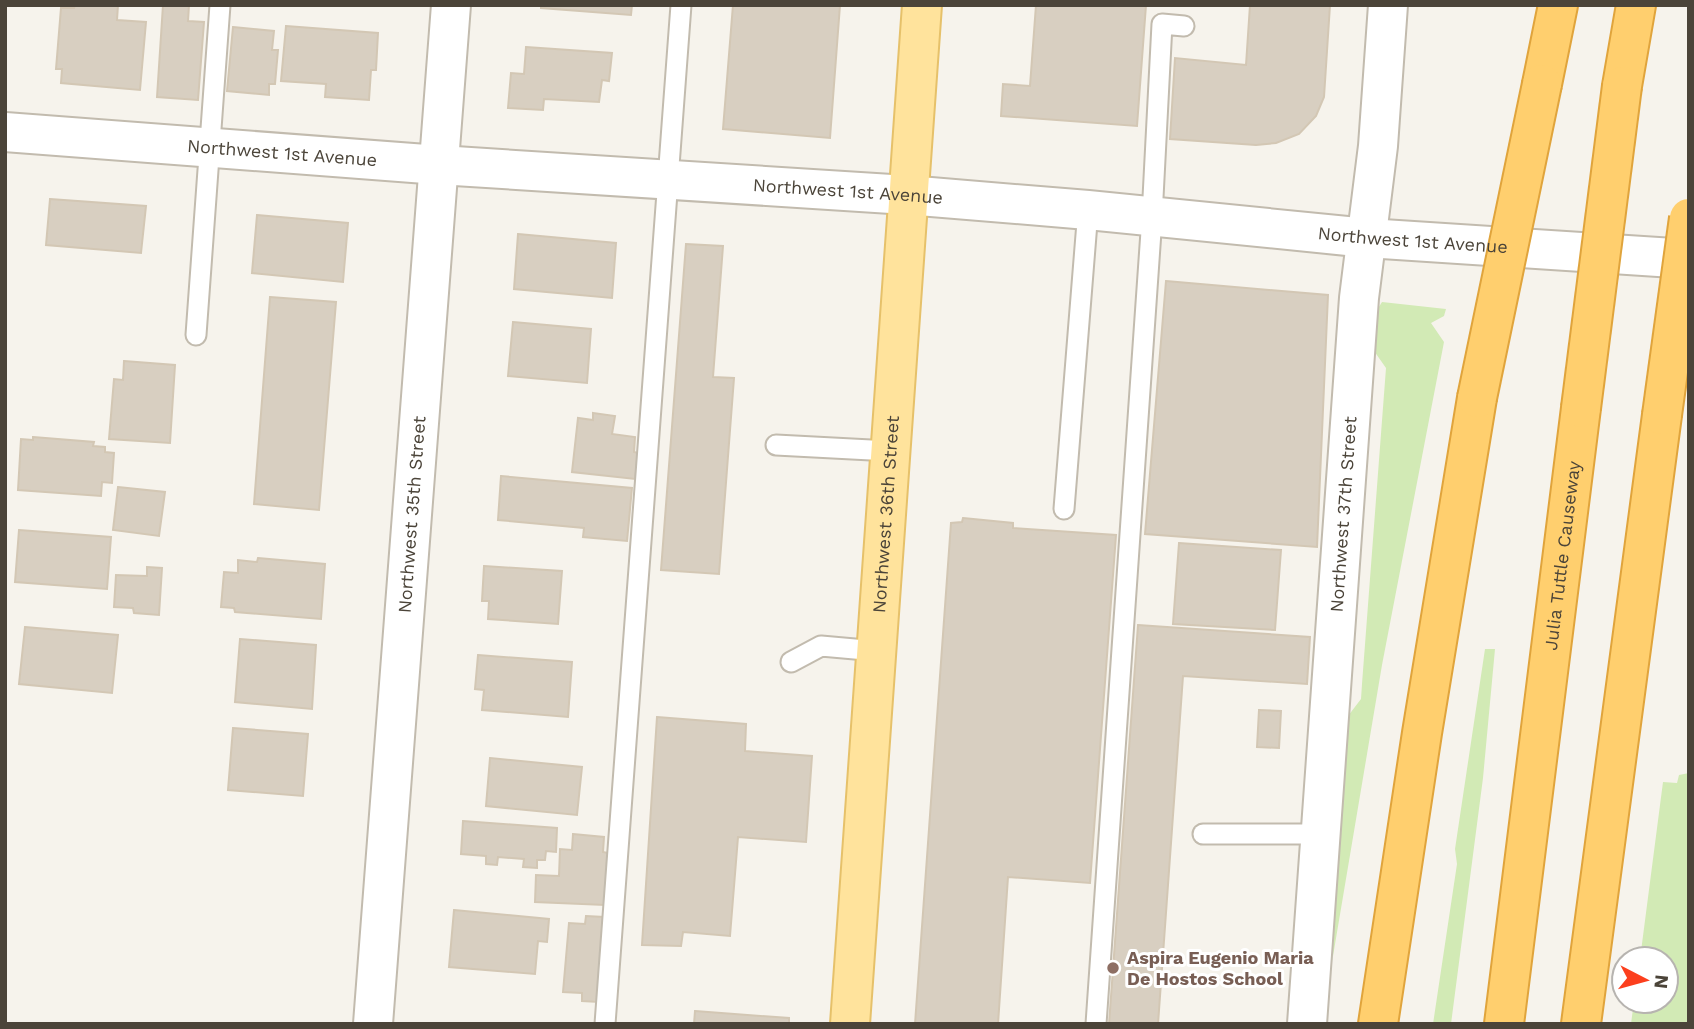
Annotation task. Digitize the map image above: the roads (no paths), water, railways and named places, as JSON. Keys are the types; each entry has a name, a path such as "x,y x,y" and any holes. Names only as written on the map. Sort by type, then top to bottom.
{"highway":[{"path":"1378,1024 1477,398 1558,5"},
{"path":"1622,86 1629,5"},
{"path":"1622,86 1636,5"},
{"name":"Julia Tuttle Causeway","path":"1504,1024 1622,86"},
{"path":"1581,1024 1689,218"}],"main road":[{"name":"Northwest 36th Street","path":"850,1024 922,5"}],"street":[{"name":"Northwest 35th Street","path":"373,1024 451,5"},
{"name":"Northwest 37th Street","path":"1307,1024 1359,298 1378,146 1388,5"},
{"name":"Northwest 1st Avenue","path":"5,132 439,165 907,195 1367,238 1689,259"}],"lane":[{"path":"196,335 220,5"},
{"path":"605,1024 681,5"},
{"path":"1096,1024 1152,217 1162,15 1184,26"},
{"path":"1063,509 1088,210"},
{"path":"776,445 890,451"},
{"path":"791,662 821,646 877,651"},
{"path":"1203,834 1322,834"}],"place":[{"name":"Aspira Eugenio Maria De Hostos School","path":"1113,968"}]}
